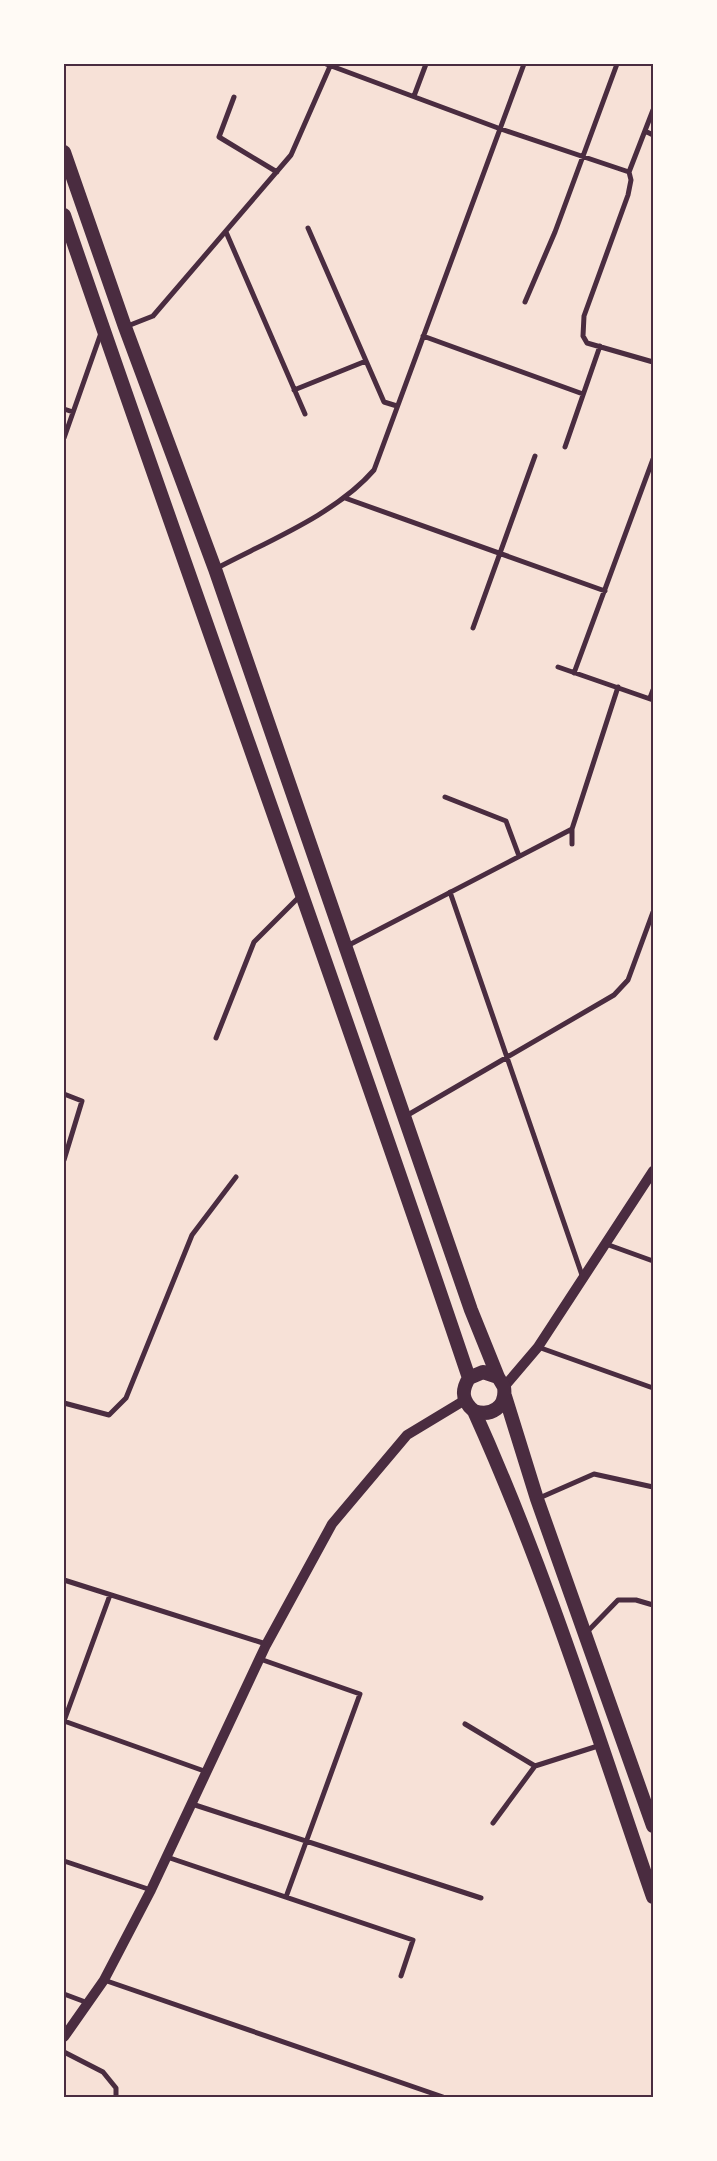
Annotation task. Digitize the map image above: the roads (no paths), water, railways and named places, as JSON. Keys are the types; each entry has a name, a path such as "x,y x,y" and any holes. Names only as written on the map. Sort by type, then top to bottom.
{"highway":[{"path":"64,152 125,327 215,569 344,947 502,1387 537,1499 653,1826"},
{"path":"64,215 66,229 103,328 380,1114 469,1378 463,1392 464,1400 474,1411 490,1446 564,1638 653,1897"},
{"path":"469,1378 483,1372 502,1387"},
{"path":"474,1411 489,1413 497,1410 502,1387"}],"main road":[{"path":"502,1387 538,1348 653,1171"},
{"path":"64,2038 104,1980 151,1890 266,1645 332,1524 407,1435 464,1400"}],"street":[{"path":"125,327 153,316 292,155 330,64 498,128 629,172"},
{"path":"414,96 426,64"},
{"path":"215,569 345,498 358,488 374,470 485,170 498,128 524,64"},
{"path":"525,302 555,232 617,64"},
{"path":"234,97 219,137 277,172"},
{"path":"653,110 629,172 631,180 628,194 584,316 583,336 588,343 653,362"},
{"path":"645,131 653,134"},
{"path":"308,228 384,402 397,406"},
{"path":"226,232 305,414"},
{"path":"64,438 103,328"},
{"path":"423,336 583,394"},
{"path":"565,447 600,346"},
{"path":"294,390 366,361"},
{"path":"64,409 73,412"},
{"path":"473,628 535,456"},
{"path":"574,673 653,459"},
{"path":"345,498 605,591"},
{"path":"558,666 652,699 653,690"},
{"path":"572,844 572,829 618,687"},
{"path":"445,796 506,821 518,856"},
{"path":"344,947 572,829"},
{"path":"450,892 583,1279"},
{"path":"216,1038 254,942 302,894"},
{"path":"404,1118 614,995 628,980 653,912"},
{"path":"64,1094 82,1101 64,1160"},
{"path":"64,1403 109,1415 126,1398 192,1236 236,1177"},
{"path":"606,1244 653,1261"},
{"path":"538,1348 653,1388"},
{"path":"537,1499 594,1474 653,1487"},
{"path":"64,1580 266,1645"},
{"path":"110,1595 64,1721 207,1772"},
{"path":"584,1634 618,1600 636,1600 653,1605"},
{"path":"260,1659 360,1694 286,1897"},
{"path":"465,1724 535,1766"},
{"path":"493,1823 535,1766 601,1745"},
{"path":"192,1804 481,1898"},
{"path":"167,1857 414,1940 401,1976"},
{"path":"64,1861 151,1890"},
{"path":"104,1980 443,2097"},
{"path":"64,1994 88,2003"},
{"path":"64,2052 103,2072 116,2088 116,2097"}]}
